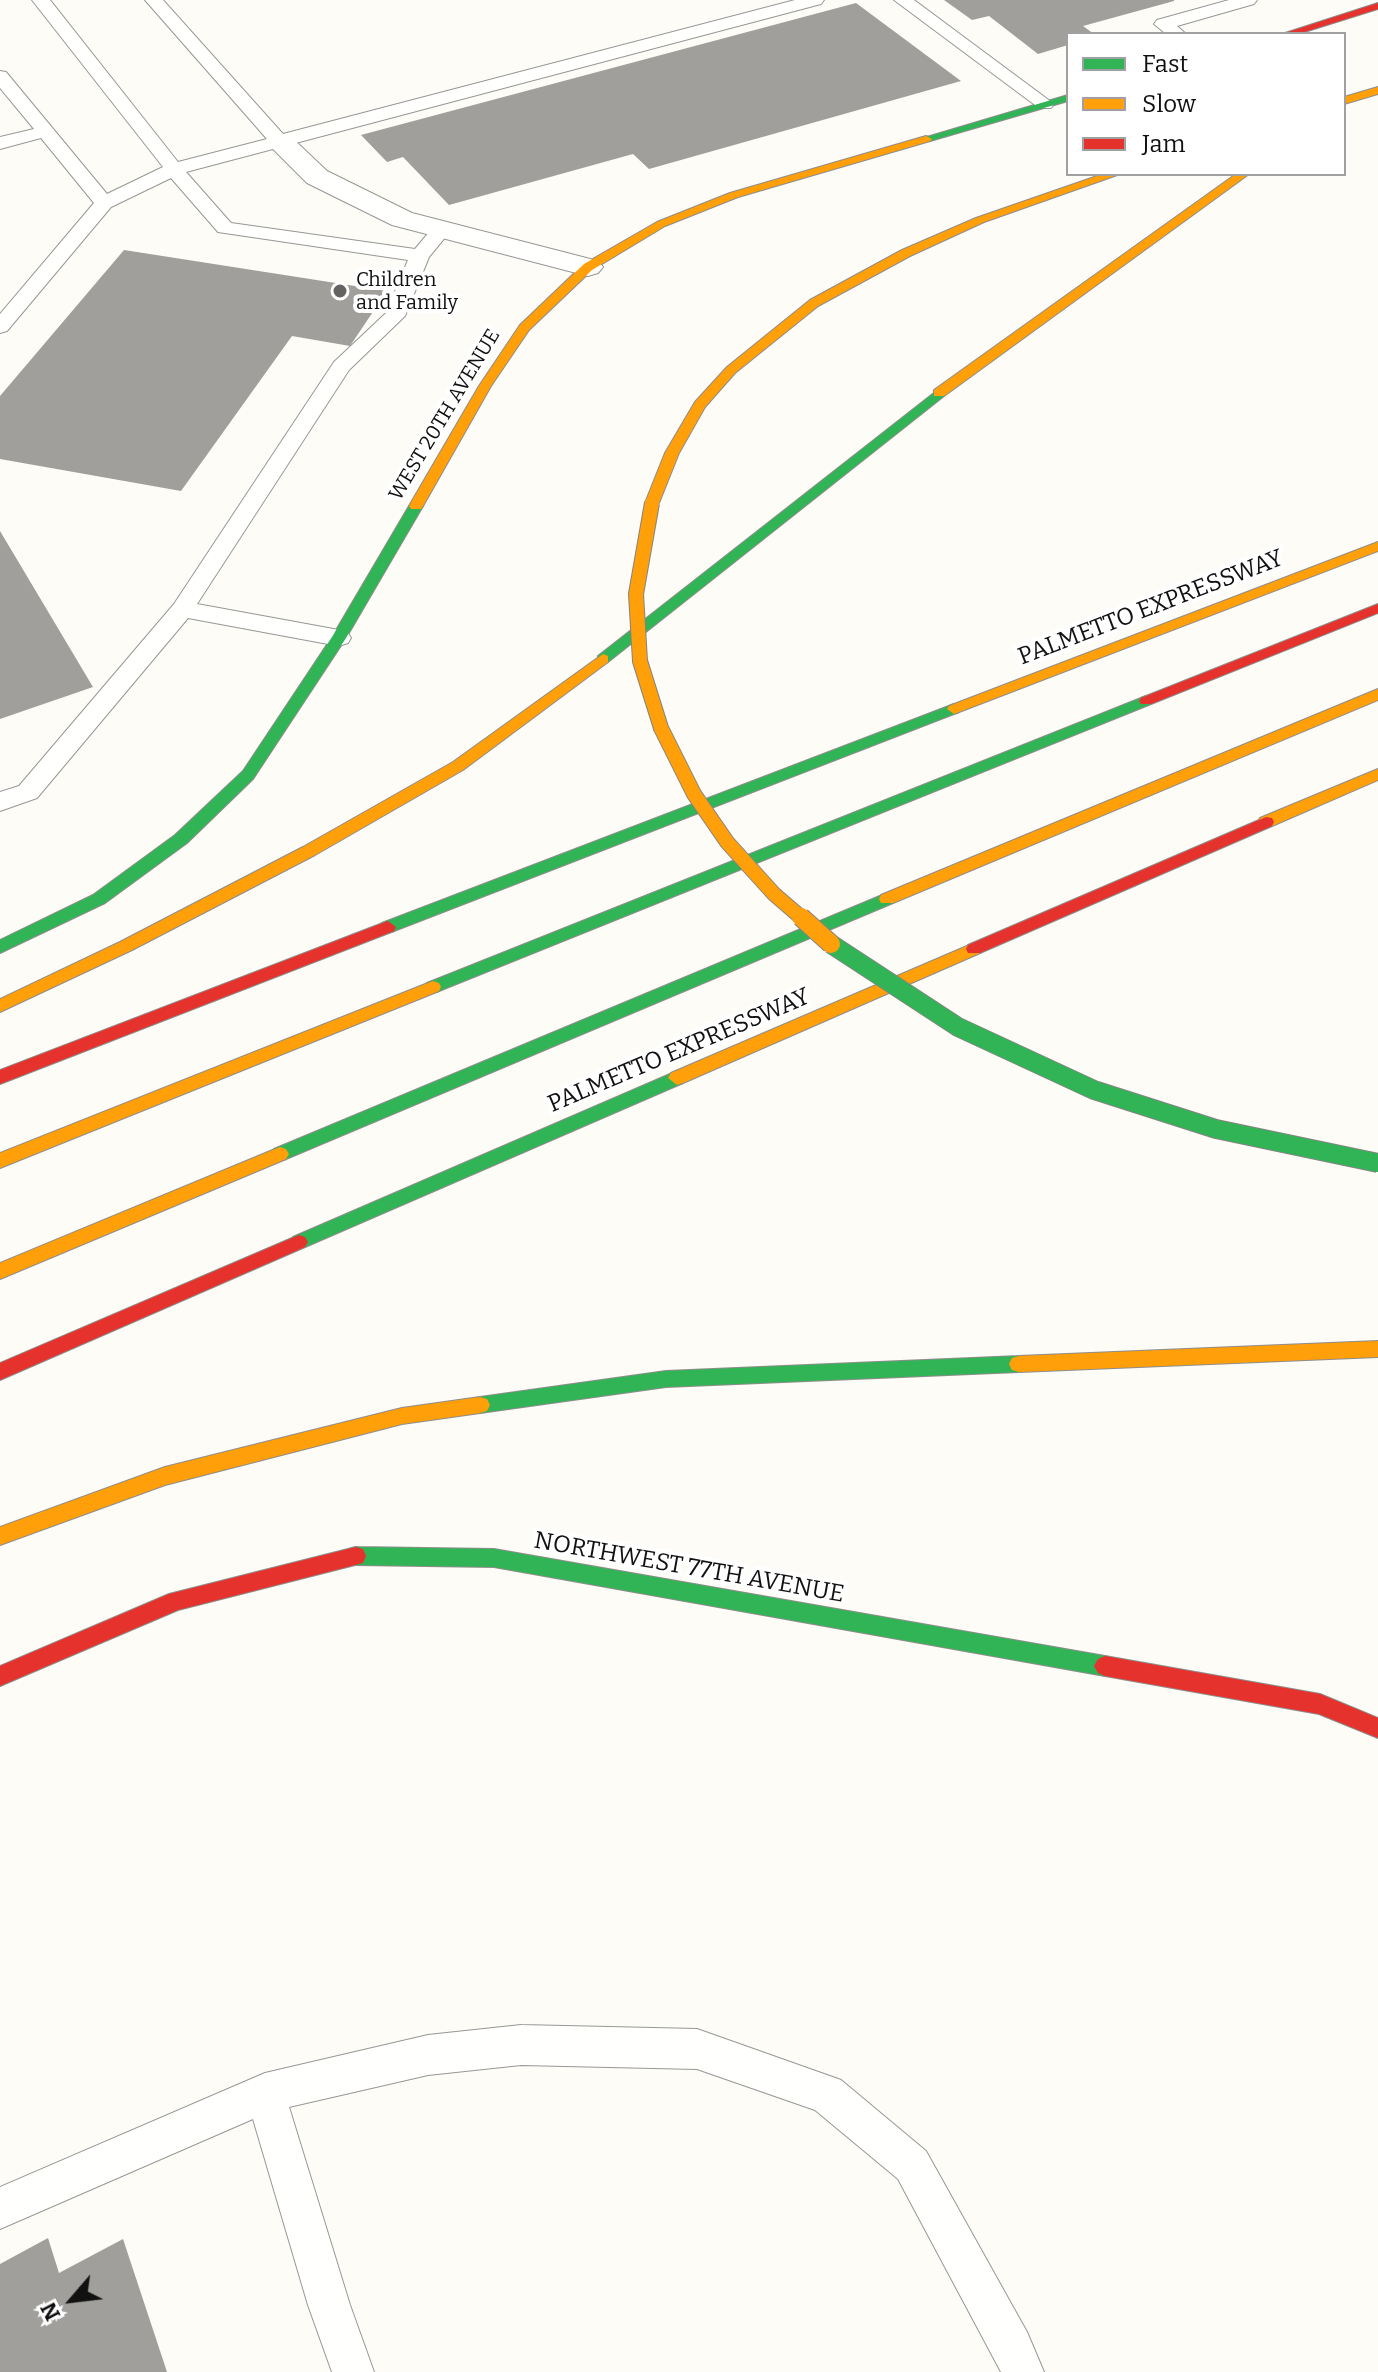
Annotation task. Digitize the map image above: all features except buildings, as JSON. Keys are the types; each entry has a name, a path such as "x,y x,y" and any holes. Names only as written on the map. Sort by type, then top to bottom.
{"main road":[{"path":"1294,32 1378,6"},
{"path":"1346,100 1374,92"},
{"path":"1346,109 1374,92"},
{"name":"WEST 20TH AVENUE","path":"0,947 99,899 181,839 248,775 339,638 485,386 524,328 588,267 661,224 734,195 1066,99"},
{"path":"1108,176 980,220 906,253 814,303 731,370 700,405 672,453 652,503 636,594 640,661 661,728 694,794 727,842 774,894 833,946 958,1027 1094,1090 1216,1129 1378,1163"},
{"path":"0,1006 126,946 309,851 458,766 564,690 904,418 1240,176"},
{"name":"PALMETTO EXPRESSWAY","path":"0,1077 1378,546"},
{"path":"0,1161 1378,608"},
{"path":"0,1271 1378,694"},
{"name":"PALMETTO EXPRESSWAY","path":"0,1372 1378,774"},
{"path":"0,1536 165,1476 402,1416 666,1379 1378,1349"},
{"path":"1267,1355 1336,1370"},
{"name":"NORTHWEST 77TH AVENUE","path":"0,1676 176,1601 357,1556 494,1558 1320,1704 1378,1728"}],"street":[{"path":"279,141 317,177 402,219 588,267"}],"lane":[{"path":"41,0 174,169 225,228 420,256"},
{"path":"154,0 279,141"},
{"path":"0,327 104,203 174,169 815,0"},
{"path":"903,0 1045,104"},
{"path":"1174,32 1163,24 1248,0"},
{"path":"0,76 104,203"},
{"path":"0,143 43,132"},
{"path":"0,802 28,792 182,609 341,366 395,316 420,256 442,229"},
{"path":"182,609 339,638"},
{"path":"0,2208 265,2093 428,2055 521,2045 697,2049 827,2094 912,2165 1023,2372"},
{"path":"265,2093 329,2305 353,2372"}],"traffic: fast":[{"path":"926,139 1066,99"},
{"path":"603,659 939,393"},
{"path":"0,947 99,899 181,839 248,775 339,638 416,506"},
{"path":"433,987 1146,701"},
{"path":"388,927 954,709"},
{"path":"280,1154 887,899"},
{"path":"831,944 958,1027 1094,1090 1216,1129 1378,1163"},
{"path":"299,1242 677,1078"},
{"path":"480,1405 666,1379 1019,1364"},
{"path":"356,1556 494,1558 1105,1666"}],"traffic: slow":[{"path":"1346,100 1378,90"},
{"path":"416,506 485,386 524,328 588,267 661,224 734,195 926,139"},
{"path":"652,503 672,453 700,405 731,370 814,303 906,253 980,220 1108,176"},
{"path":"939,393 1240,176"},
{"path":"652,503 636,594 640,661 661,728 694,794 727,842 774,894 831,944"},
{"path":"954,709 1378,546"},
{"path":"0,1006 126,946 309,851 458,766 603,659"},
{"path":"887,899 1378,694"},
{"path":"1266,822 1378,774"},
{"path":"677,1078 974,949"},
{"path":"0,1161 433,987"},
{"path":"0,1271 280,1154"},
{"path":"1019,1364 1378,1349"},
{"path":"0,1536 165,1476 402,1416 480,1405"}],"traffic: jam":[{"path":"1294,32 1378,6"},
{"path":"1146,701 1378,608"},
{"path":"974,949 1266,822"},
{"path":"0,1077 388,927"},
{"path":"0,1372 299,1242"},
{"path":"0,1676 176,1601 356,1556"},
{"path":"1105,1666 1320,1704 1378,1728"}],"place":[{"name":"Children and Family","path":"340,291"}]}
